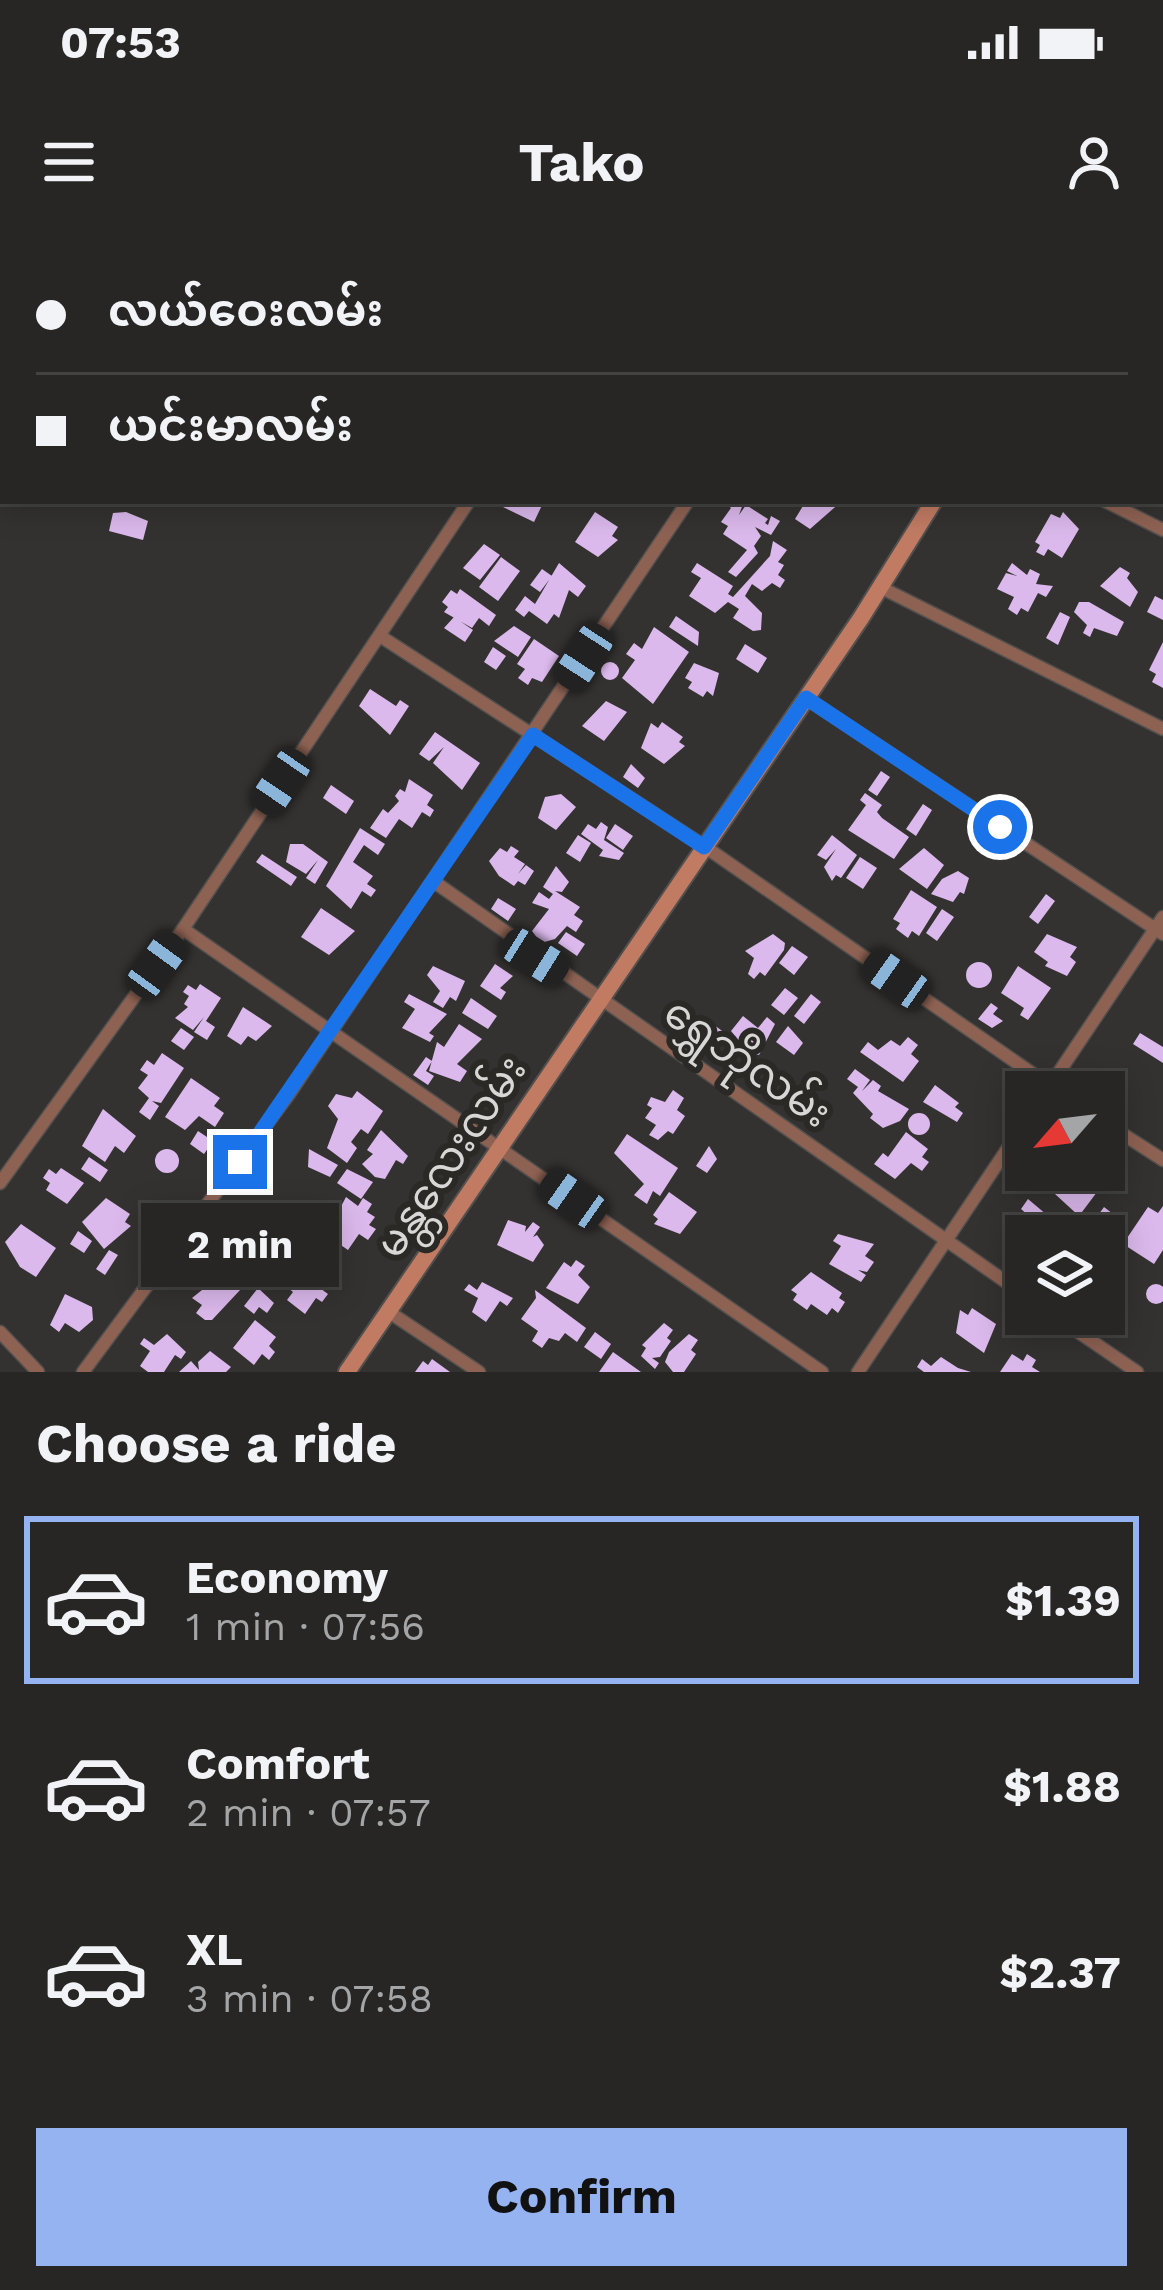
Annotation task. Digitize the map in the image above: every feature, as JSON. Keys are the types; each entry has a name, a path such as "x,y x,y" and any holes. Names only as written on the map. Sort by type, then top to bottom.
{"main road":[{"name":"မန္တလေးလမ်း","path":"346,1372 806,698 932,504"}],"street":[{"path":"0,1183 183,929 467,504"},
{"path":"83,1372 331,1031 686,504"},
{"path":"1111,504 1163,530"},
{"path":"880,587 1163,729"},
{"path":"380,636 704,847 1024,1071"},
{"path":"806,698 1160,927 1064,1071"},
{"name":"ရွှေဘိုလမ်း","path":"433,881 1005,1282"},
{"path":"183,929 822,1372"},
{"path":"1125,1136 1163,1160"},
{"path":"858,1372 1005,1152"},
{"path":"389,1312 479,1372"},
{"path":"0,1332 38,1372"},
{"path":"1082,1335 1136,1372"}],"building":[{"path":"506,504 543,504 534,522 503,507"},
{"path":"727,504 743,504 739,515 746,505 768,519 768,525 771,516 780,521 771,535 755,527 761,536 754,546 758,553 736,577 728,572 747,550 723,534 728,526 721,522 731,508"},
{"path":"804,504 839,504 810,529 795,519"},
{"path":"126,512 148,521 143,540 109,531 113,513"},
{"path":"595,512 618,527 612,536 618,540 598,557 575,542"},
{"path":"1063,512 1079,529 1062,558 1048,549 1044,556 1036,552 1040,545 1035,542 1051,514 1060,518"},
{"path":"773,541 787,550 778,562 784,565 778,575 785,580 780,588 772,583 762,591 752,584 745,596 762,613 761,630 753,631 733,618 739,609 728,602 715,613 689,596 701,578 691,572 697,563 733,586 728,594 733,597 770,556"},
{"path":"484,544 500,555 480,580 463,568"},
{"path":"501,557 520,571 498,601 479,587"},
{"path":"559,563 586,586 578,597 569,590 559,618 554,614 547,624 529,611 524,617 515,610 525,596 535,604"},
{"path":"1012,563 1027,575 1030,569 1040,574 1036,584 1053,586 1046,597 1038,593 1028,612 1021,608 1017,615 1008,609 1014,597 997,589 1006,573 1017,576 1007,571"},
{"path":"1120,567 1130,573 1127,578 1138,592 1130,607 1100,586"},
{"path":"542,569 552,576 540,592 530,585"},
{"path":"460,589 496,615 489,626 479,618 472,628 444,612 448,607 442,602 451,590 457,594"},
{"path":"1155,596 1163,600 1163,620 1147,612"},
{"path":"1079,602 1089,602 1124,622 1117,636 1094,628 1090,637 1083,633 1087,625 1074,612"},
{"path":"1060,612 1070,617 1058,645 1046,638"},
{"path":"676,616 699,632 698,646 669,627"},
{"path":"454,617 473,630 465,642 444,628"},
{"path":"514,626 531,637 518,657 494,641"},
{"path":"654,627 689,652 653,704 622,678 635,660 626,654 634,643 642,649"},
{"path":"534,639 559,656 542,682 532,678 528,685 518,678 525,669 517,664"},
{"path":"1163,642 1163,688 1152,682 1156,674 1149,670"},
{"path":"745,644 767,658 758,673 736,659"},
{"path":"493,647 506,656 496,670 484,662"},
{"path":"610,662 619,671 610,680 601,671"},
{"path":"694,663 719,673 713,696 707,691 703,697 688,688 692,682 685,678"},
{"path":"370,689 396,706 400,700 409,706 390,735 359,706"},
{"path":"606,701 627,712 604,741 582,726"},
{"path":"662,722 683,737 679,742 685,746 664,764 641,748 651,723 658,728"},
{"path":"435,732 480,763 462,790 433,763 444,747 429,761 419,754"},
{"path":"631,764 645,778 638,788 623,777"},
{"path":"881,771 890,777 877,796 868,790"},
{"path":"409,779 433,795 427,805 434,810 430,817 422,812 412,828 399,819 386,838 370,828 383,809 388,813 399,801 395,796 400,789 405,792"},
{"path":"331,785 354,801 346,814 323,798"},
{"path":"865,793 882,805 877,812 882,818 909,837 894,859 848,830 866,805 860,800"},
{"path":"561,794 576,807 556,830 538,818 545,797"},
{"path":"923,804 932,810 916,836 906,829"},
{"path":"601,822 608,827 604,840 624,853 619,860 599,856 603,850 581,834 588,824 596,829"},
{"path":"615,824 633,836 623,850 606,838"},
{"path":"360,828 385,844 378,855 364,845 353,862 373,876 367,884 376,890 371,897 362,891 351,909 326,886"},
{"path":"578,835 591,843 580,862 566,853"},
{"path":"832,835 857,855 841,878 836,875 832,881 824,867 836,849 826,860 817,855"},
{"path":"290,844 303,844 328,862 315,884 306,878 318,860 306,874 286,862"},
{"path":"511,846 519,851 514,857 525,864 518,874 526,865 534,871 525,885 518,881 514,886 499,876 489,861 500,848 507,852"},
{"path":"924,848 944,865 927,889 899,869"},
{"path":"262,854 297,877 291,886 256,862"},
{"path":"860,857 877,868 863,889 846,878"},
{"path":"556,866 569,882 562,892 555,891 580,907 574,915 583,921 576,932 567,926 555,939 541,943 532,931 549,909 532,903 539,892 549,899 553,894 543,887"},
{"path":"958,871 969,878 964,894 960,892 953,902 931,894 942,879"},
{"path":"911,890 937,907 919,936 912,931 908,938 896,929 900,923 893,919"},
{"path":"1046,894 1055,901 1038,924 1029,917"},
{"path":"498,898 516,909 508,921 491,909"},
{"path":"321,908 355,931 329,955 301,937"},
{"path":"942,909 954,917 937,941 926,933"},
{"path":"566,932 585,944 577,956 558,943"},
{"path":"773,934 785,943 784,950 765,976 760,972 754,979 748,974 754,958 745,951"},
{"path":"1047,934 1077,947 1070,957 1076,962 1067,976 1045,966 1048,962 1034,952"},
{"path":"792,946 808,957 794,975 779,963"},
{"path":"979,962 992,975 979,988 966,975"},
{"path":"495,964 513,976 500,988 506,992 501,1000 480,986"},
{"path":"433,966 465,981 456,1001 450,997 443,1008 433,1002 440,991 427,975"},
{"path":"1018,966 1051,988 1028,1020 1020,1015 1024,1008 1001,993"},
{"path":"200,984 221,998 206,1021 215,1027 207,1040 194,1032 204,1017 193,1030 175,1018 188,1007 184,1004 189,996 183,992 188,985 196,990"},
{"path":"785,988 798,998 784,1015 771,1005"},
{"path":"409,994 447,1014 429,1033 434,1036 430,1042 402,1028 415,1009 404,1002"},
{"path":"811,994 821,1002 804,1024 794,1016"},
{"path":"471,998 497,1016 488,1029 462,1013"},
{"path":"991,1003 998,1008 993,1014 1003,1021 992,1028 978,1019"},
{"path":"243,1007 272,1026 256,1041 248,1036 241,1045 227,1036"},
{"path":"743,1016 758,1028 767,1017 775,1024 759,1055 737,1048 741,1043 731,1031"},
{"path":"459,1024 482,1039 457,1064 467,1071 460,1082 429,1071 437,1042 444,1047"},
{"path":"714,1025 725,1033 708,1055 688,1036 695,1026 707,1035"},
{"path":"788,1026 803,1043 794,1055 776,1042"},
{"path":"181,1028 194,1037 184,1050 171,1041"},
{"path":"1140,1033 1163,1047 1163,1063 1133,1044"},
{"path":"908,1037 918,1045 911,1054 919,1061 903,1082 860,1052 868,1042 878,1050 891,1040 900,1046"},
{"path":"162,1053 184,1068 161,1103 152,1101 159,1106 150,1120 139,1112 149,1098 138,1088 148,1075 140,1070 147,1060 154,1065"},
{"path":"426,1057 432,1061 426,1071 434,1076 428,1085 413,1075"},
{"path":"855,1069 870,1080 862,1091 873,1080 881,1086 878,1091 909,1109 900,1121 883,1128 870,1118 873,1114 853,1093 858,1087 847,1079"},
{"path":"191,1078 220,1098 214,1106 224,1113 215,1127 199,1116 185,1130 165,1117"},
{"path":"935,1085 959,1103 955,1107 963,1113 957,1122 923,1102"},
{"path":"673,1090 684,1098 677,1110 685,1116 673,1134 668,1131 658,1140 649,1135 656,1125 645,1118 652,1108 647,1105 651,1097 665,1102"},
{"path":"357,1091 383,1111 368,1134 361,1129 351,1142 357,1148 347,1163 327,1148 338,1119 328,1106 336,1094 352,1098"},
{"path":"103,1109 136,1136 124,1153 115,1146 105,1162 82,1146"},
{"path":"919,1113 930,1124 919,1135 908,1124"},
{"path":"381,1130 408,1156 403,1164 396,1160 385,1179 375,1177 362,1164 373,1154 367,1150"},
{"path":"198,1131 213,1141 204,1154 190,1144"},
{"path":"906,1132 928,1149 922,1157 929,1162 922,1171 911,1163 895,1179 874,1164 883,1153 888,1157"},
{"path":"627,1134 678,1168 660,1196 653,1191 647,1204 634,1195 644,1184 614,1153"},
{"path":"709,1146 717,1159 707,1173 696,1166"},
{"path":"167,1149 176,1152 176,1170 167,1173 158,1170 155,1161 158,1152"},
{"path":"309,1149 338,1165 330,1177 308,1167"},
{"path":"89,1157 108,1170 100,1182 81,1169"},
{"path":"61,1168 84,1183 67,1204 46,1190 50,1183 43,1178 49,1169 56,1174"},
{"path":"347,1169 373,1182 361,1199 337,1183"},
{"path":"1052,1191 1096,1191 1078,1215"},
{"path":"669,1192 697,1212 680,1234 654,1224 658,1219 653,1215"},
{"path":"346,1197 358,1206 363,1198 372,1204 367,1212 375,1217 369,1225 376,1229 368,1240 359,1234 348,1250 326,1235"},
{"path":"106,1198 130,1214 125,1222 131,1226 104,1249 82,1222"},
{"path":"1028,1199 1047,1215 1028,1215 1021,1209"},
{"path":"1163,1206 1163,1250 1154,1264 1125,1241 1148,1207 1158,1213"},
{"path":"284,1216 296,1225 285,1240 273,1231"},
{"path":"508,1220 526,1226 525,1232 533,1222 540,1227 533,1237 537,1235 544,1245 533,1262 497,1245"},
{"path":"21,1224 56,1248 36,1277 20,1267 5,1242"},
{"path":"78,1231 92,1241 84,1253 70,1244"},
{"path":"241,1232 246,1236 250,1232 280,1255 270,1268 262,1262 254,1272 232,1256"},
{"path":"305,1232 321,1244 308,1262 291,1250"},
{"path":"838,1234 874,1244 865,1256 874,1262 867,1272 858,1270 866,1275 861,1282 829,1264 841,1246 833,1241"},
{"path":"109,1250 118,1255 105,1275 96,1269"},
{"path":"284,1255 303,1269 295,1278 275,1267"},
{"path":"576,1260 585,1266 578,1275 590,1287 578,1304 546,1288 564,1262 571,1267"},
{"path":"811,1272 842,1293 839,1298 845,1302 838,1313 832,1308 827,1315 811,1304 807,1310 793,1300 797,1294 791,1290"},
{"path":"222,1274 241,1289 212,1320 205,1320 196,1313 202,1305 192,1298"},
{"path":"302,1275 328,1294 322,1302 316,1298 305,1314 287,1300 293,1292 287,1287"},
{"path":"482,1282 513,1298 507,1306 500,1301 486,1322 472,1312 478,1298 464,1290 469,1284 477,1290"},
{"path":"1149,1287 1163,1287 1163,1301 1149,1301"},
{"path":"258,1288 274,1303 267,1313 259,1307 254,1314 244,1306"},
{"path":"535,1290 586,1328 577,1342 565,1333 559,1341 549,1338 542,1348 532,1341 538,1331 521,1319 536,1298"},
{"path":"65,1294 92,1307 93,1320 79,1332 65,1323 59,1332 50,1325"},
{"path":"972,1308 996,1324 984,1353 956,1333 960,1310 968,1315"},
{"path":"255,1320 276,1337 269,1346 275,1352 269,1360 262,1354 254,1365 233,1348"},
{"path":"664,1323 673,1330 667,1338 671,1341 660,1357 652,1358 659,1363 655,1369 641,1356 646,1348 642,1345"},
{"path":"595,1332 611,1344 601,1359 584,1347"},
{"path":"167,1334 186,1352 181,1359 175,1355 164,1372 148,1372 140,1366 150,1351 140,1344 144,1338 154,1345"},
{"path":"689,1334 698,1340 691,1350 696,1354 684,1372 673,1372 665,1362 669,1352"},
{"path":"210,1351 231,1367 226,1372 179,1372 191,1361 199,1370 198,1362"},
{"path":"613,1352 641,1372 599,1372"},
{"path":"1012,1354 1023,1361 1027,1354 1036,1360 1032,1367 1040,1372 1000,1372"},
{"path":"941,1357 971,1372 924,1372 917,1367 922,1359 931,1366"},
{"path":"432,1359 450,1372 415,1372 423,1361 428,1365"}],"route":[{"path":"240,1162 533,735 704,847 806,698 1000,827"}]}
